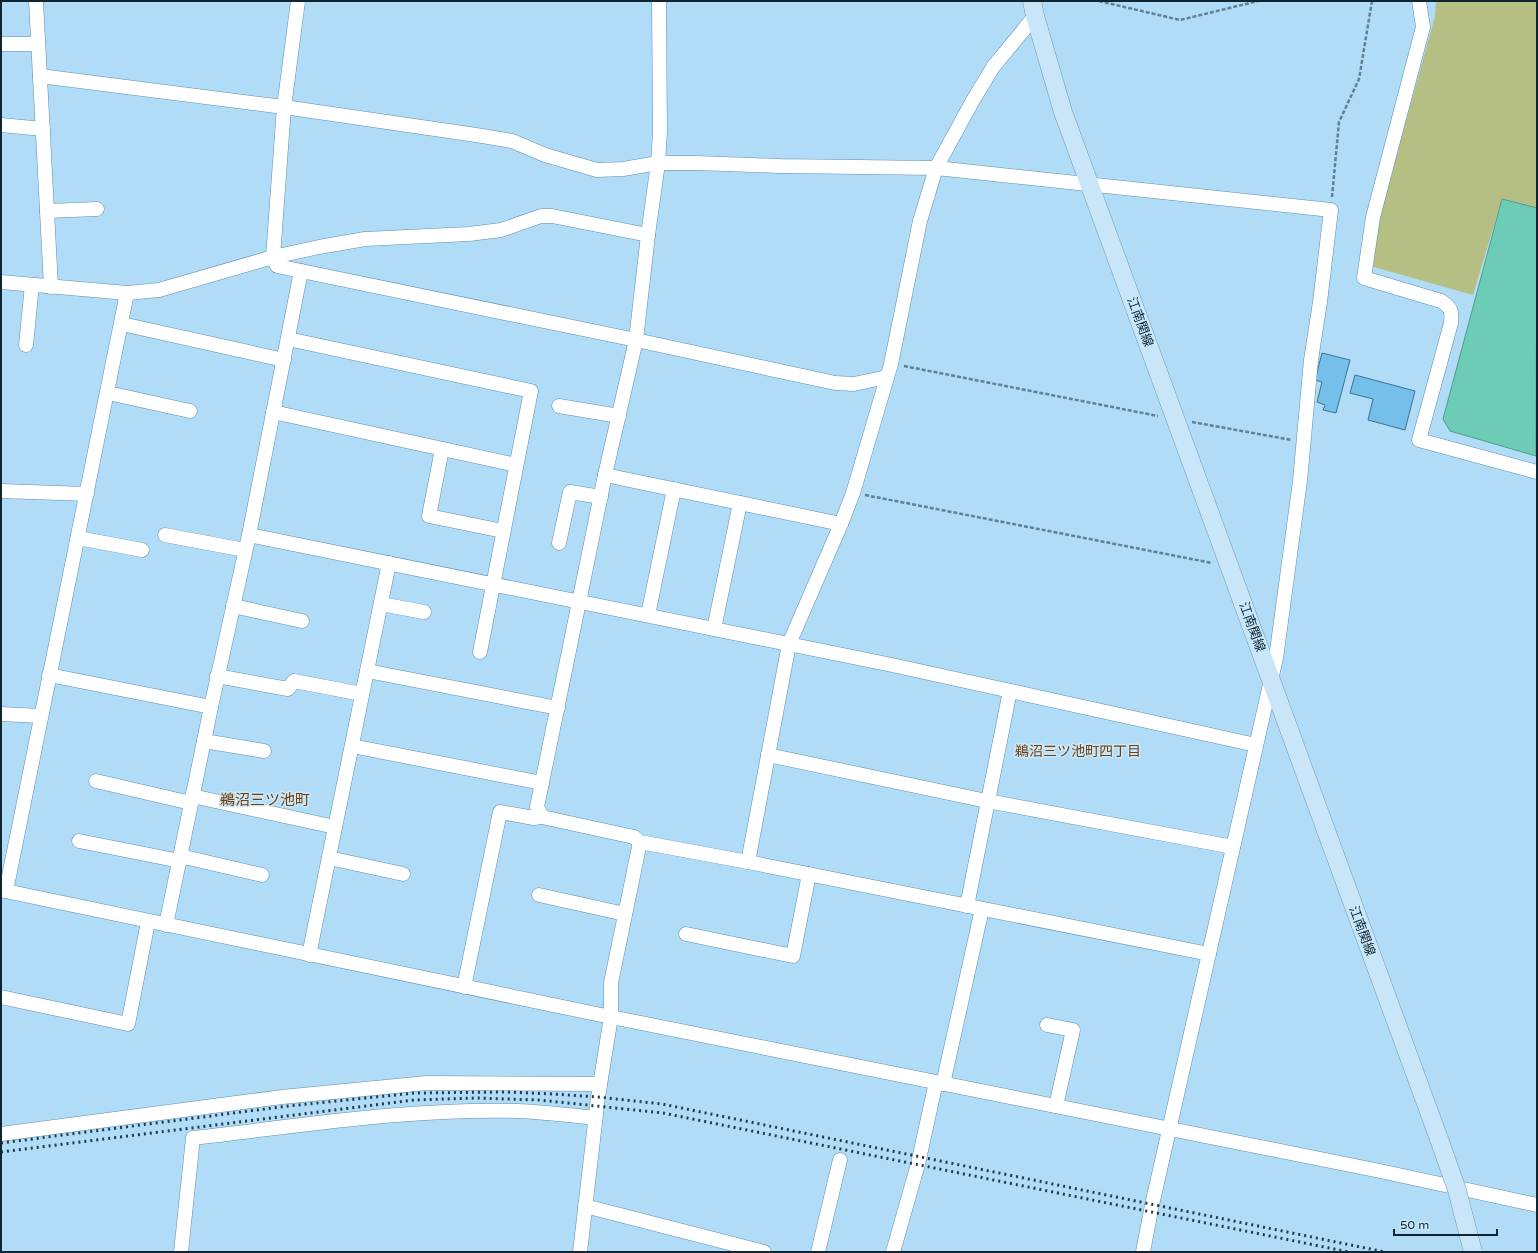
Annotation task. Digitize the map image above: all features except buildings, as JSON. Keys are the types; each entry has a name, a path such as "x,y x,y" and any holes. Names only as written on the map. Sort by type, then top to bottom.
{"main road":[{"name":"江南関線","path":"1034,9 1063,112 1272,679 1323,824 1439,1139 1457,1190 1473,1252"}],"street":[{"path":"36,1 51,287"},
{"path":"298,1 284,107 273,257 277,266 636,340 835,383 854,384 887,377"},
{"path":"542,817 537,807 605,475 636,340 658,164 660,132 659,1"},
{"path":"1419,1 1423,27 1373,217 1364,278 1442,301 1448,306 1452,313 1451,323 1419,440 1537,472"},
{"path":"748,862 789,644 842,524 853,493 891,364 920,221 936,168 993,67 1034,9"},
{"path":"1,44 38,44"},
{"path":"40,76 284,107 512,141 545,155 597,170 623,169 658,164 697,163 780,166 936,168 1089,183 1331,210 1311,360 1304,440 1277,651 1272,679 1152,1205 1143,1252"},
{"path":"1,126 43,129"},
{"path":"47,211 97,210"},
{"path":"1,282 127,293 159,290 273,257 319,247 365,239 470,234 501,230 541,216 552,216 648,235"},
{"path":"166,925 210,707 245,550 301,271"},
{"path":"26,345 32,285"},
{"path":"127,293 78,538 4,891 611,1017 1380,1171 1537,1205"},
{"path":"122,324 284,360"},
{"path":"288,339 531,392 480,652"},
{"path":"108,392 190,411"},
{"path":"559,406 619,416"},
{"path":"273,412 516,465"},
{"path":"442,449 429,516 503,531"},
{"path":"605,475 842,524"},
{"path":"648,615 674,489"},
{"path":"1,491 87,494"},
{"path":"559,543 570,492 601,498"},
{"path":"714,629 740,503"},
{"path":"165,535 245,550"},
{"path":"248,535 892,665 1256,745"},
{"path":"78,538 142,550"},
{"path":"309,955 390,563"},
{"path":"381,604 424,612"},
{"path":"233,606 302,621"},
{"path":"367,671 558,708"},
{"path":"49,675 210,707"},
{"path":"217,676 288,690 294,681 362,694"},
{"path":"967,906 1010,691"},
{"path":"1,714 41,716"},
{"path":"204,741 264,751"},
{"path":"352,746 542,783"},
{"path":"768,755 988,801 1233,847"},
{"path":"96,782 335,827"},
{"path":"464,987 500,812 534,818 542,817 634,837 640,842 809,874 1209,954"},
{"path":"78,841 180,858 262,875"},
{"path":"580,1252 595,1118 611,1017 611,983 640,842"},
{"path":"329,858 404,874"},
{"path":"686,934 793,956 809,874"},
{"path":"539,895 625,914"},
{"path":"893,1252 940,1083 982,909"},
{"path":"1,997 128,1024 148,922"},
{"path":"1047,1025 1073,1030 1056,1106"},
{"path":"1,1134 282,1097 427,1083 504,1082 600,1084"},
{"path":"182,1252 193,1138 363,1118 450,1112 517,1111 595,1118"},
{"path":"818,1252 840,1160"},
{"path":"585,1206 764,1252"}],"path":[{"path":"1099,1 1180,20 1258,1"},
{"path":"1331,210 1339,122 1359,78 1372,1"},
{"path":"891,364 1176,420 1291,440 1304,440"},
{"path":"853,493 1230,567"}],"shaded area":[{"path":"1436,1 1537,1 1537,208 1502,199 1473,295 1374,267 1370,252 1435,16"},
{"path":"1502,199 1537,208 1536,456 1450,431 1443,419"}],"railway":[{"path":"1,1143 288,1106 415,1093 505,1092 598,1097 662,1104 1385,1252"},
{"path":"1,1152 414,1100 476,1098 539,1100 663,1113 1349,1252"}],"district":[{"name":"鵜沼三ツ池町四丁目","path":"1078,751"},
{"name":"鵜沼三ツ池町","path":"265,800"}]}
